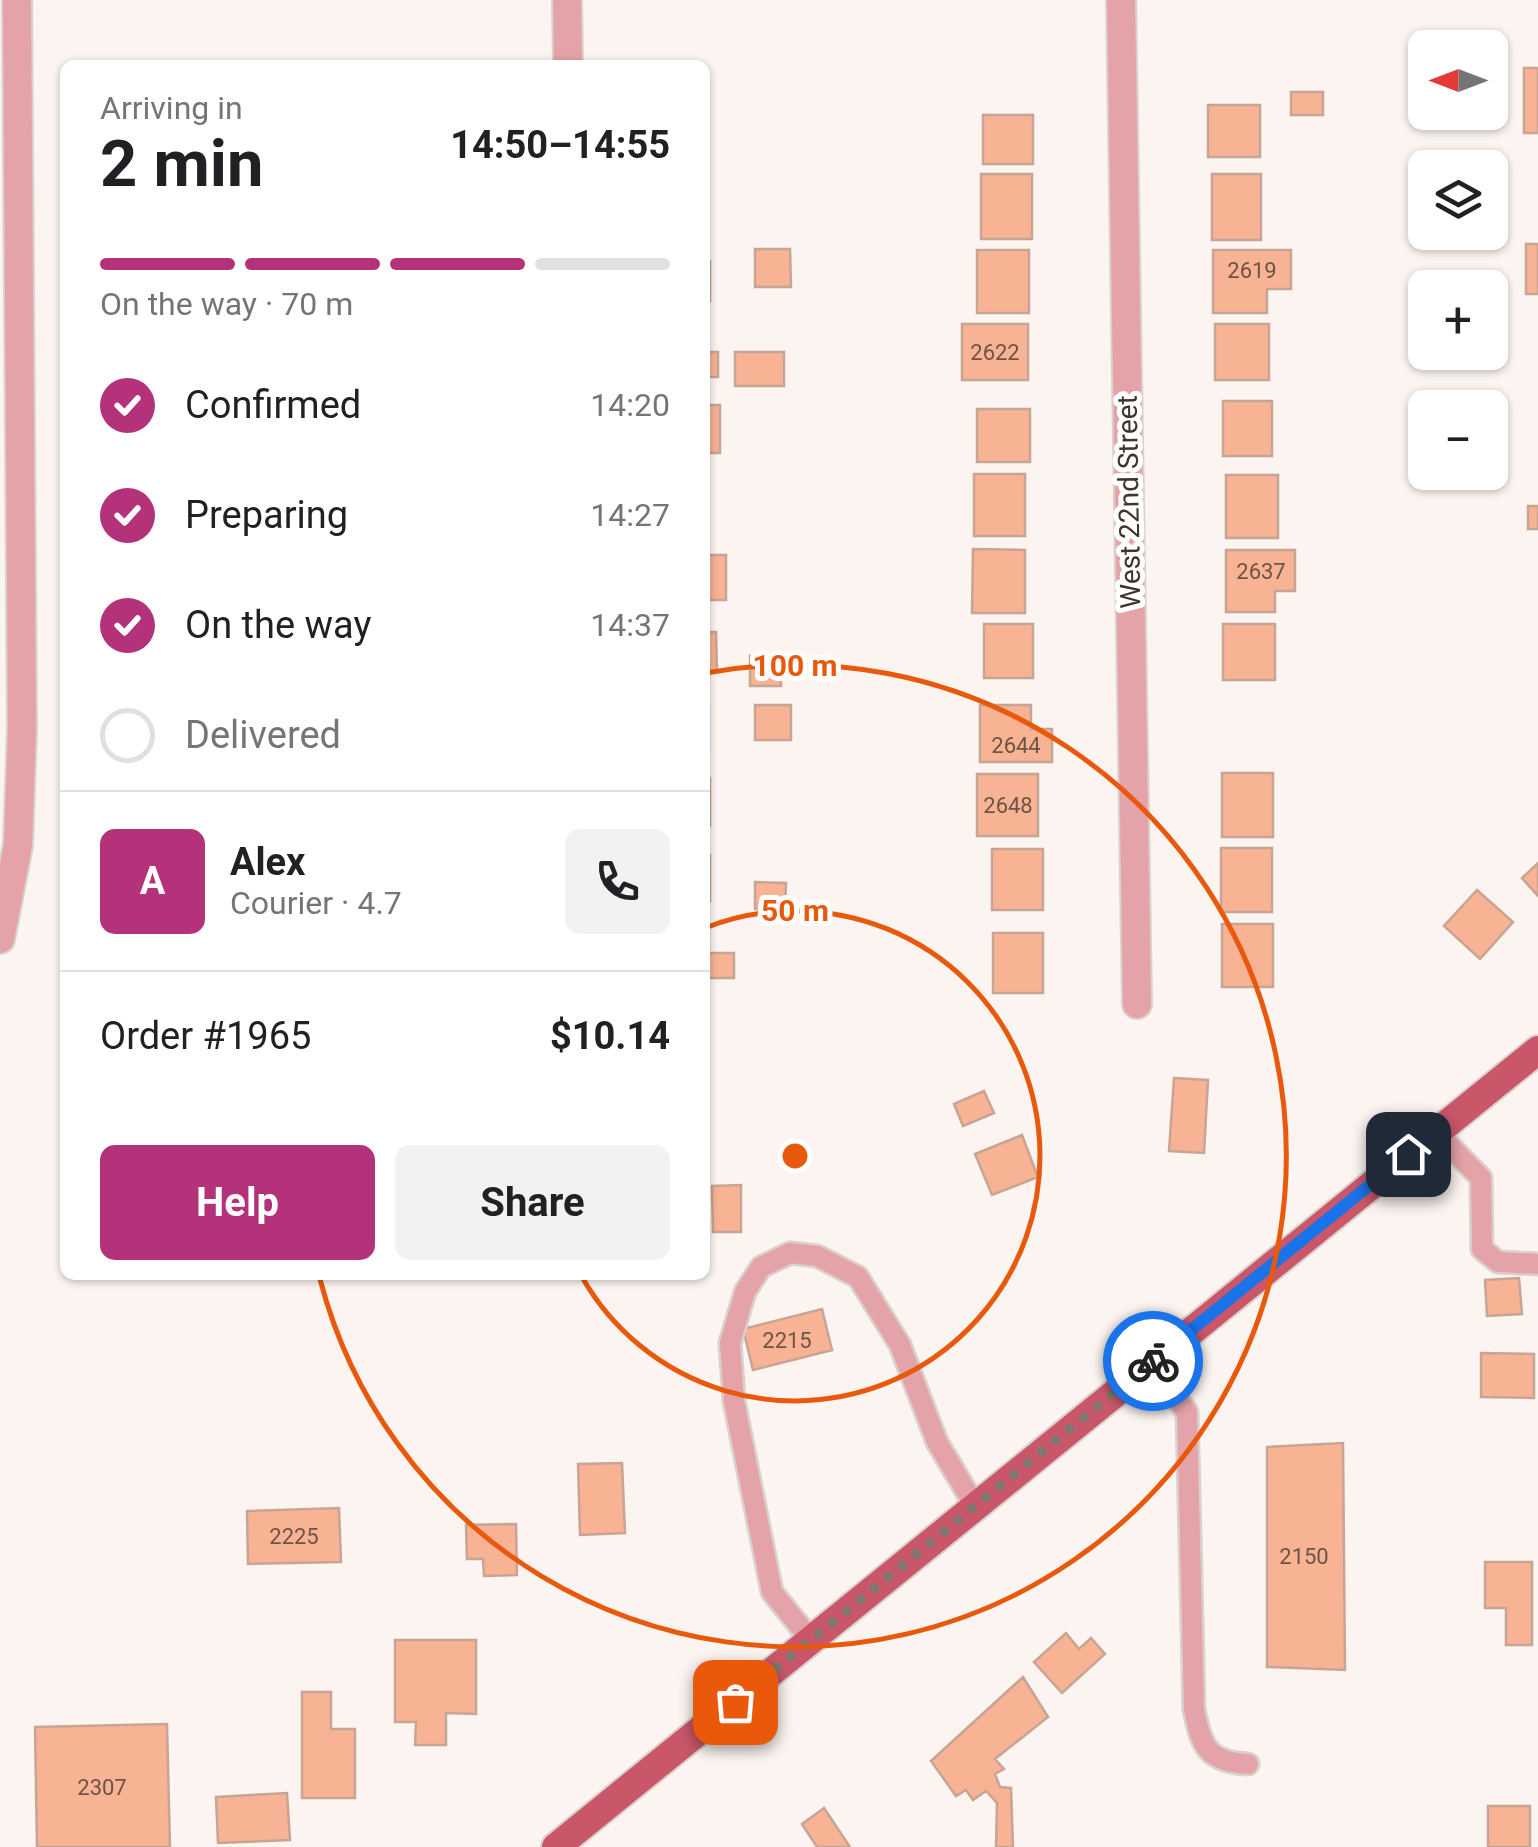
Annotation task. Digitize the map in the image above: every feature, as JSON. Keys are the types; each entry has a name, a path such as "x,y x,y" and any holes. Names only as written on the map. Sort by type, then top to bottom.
{"main road":[{"path":"556,1847 1538,1050"}],"street":[{"path":"0,939 18,845 22,728 17,0"},
{"path":"567,0 568,60"},
{"name":"West 22nd Street","path":"1120,0 1136,1004"}],"lane":[{"path":"1436,1132 1481,1178 1482,1249 1498,1262 1538,1264"},
{"path":"811,1640 772,1592 734,1400 730,1343 745,1292 761,1267 790,1253 817,1256 858,1276 900,1345 937,1442 975,1506"},
{"path":"1150,1364 1187,1412 1194,1709 1200,1738 1212,1756 1228,1763 1248,1764"}],"building":[{"path":"1524,68 1538,68 1538,133 1524,133"},
{"path":"1291,92 1323,92 1323,115 1291,115"},
{"path":"1208,105 1260,105 1260,157 1208,157"},
{"path":"983,115 1033,115 1033,164 983,164"},
{"path":"981,174 1032,174 1032,239 981,239"},
{"path":"1212,174 1261,174 1261,240 1212,240"},
{"path":"1526,244 1538,244 1538,294 1526,294"},
{"path":"755,249 790,249 791,287 755,287"},
{"path":"977,250 1029,250 1029,313 977,313"},
{"path":"1213,250 1291,250 1291,289 1267,289 1267,313 1213,313"},
{"path":"962,324 1028,324 1028,380 962,380"},
{"path":"1215,324 1269,324 1269,380 1215,380"},
{"path":"710,352 718,352 718,377 710,377"},
{"path":"735,352 784,352 784,386 735,386"},
{"path":"1223,401 1272,401 1272,456 1223,456"},
{"path":"710,405 720,405 720,453 710,453"},
{"path":"977,409 1030,409 1030,462 977,462"},
{"path":"974,474 1025,474 1025,536 974,536"},
{"path":"1226,475 1278,475 1278,538 1226,538"},
{"path":"1528,506 1538,506 1538,529 1528,529"},
{"path":"973,549 1025,550 1025,613 972,613"},
{"path":"1226,550 1295,550 1295,591 1275,591 1275,612 1226,612"},
{"path":"710,555 726,555 726,600 710,600"},
{"path":"984,624 1033,624 1033,678 984,678"},
{"path":"1223,624 1275,624 1275,680 1223,680"},
{"path":"710,632 716,632 717,672 710,672"},
{"path":"750,656 781,656 781,686 750,686"},
{"path":"755,705 791,705 791,740 755,740"},
{"path":"980,705 1031,705 1031,729 1052,729 1052,762 980,762"},
{"path":"1222,773 1273,773 1273,837 1222,837"},
{"path":"977,774 1038,774 1038,836 977,836"},
{"path":"1221,848 1272,848 1272,912 1221,912"},
{"path":"992,849 1043,849 1043,910 992,910"},
{"path":"1538,863 1538,896 1522,878"},
{"path":"755,882 786,883 785,910 755,909"},
{"path":"1477,890 1513,922 1480,959 1444,926"},
{"path":"1222,924 1273,924 1273,987 1222,987"},
{"path":"993,933 1043,933 1043,993 993,993"},
{"path":"710,953 734,953 734,978 710,978"},
{"path":"1174,1078 1208,1080 1204,1153 1169,1151"},
{"path":"984,1091 994,1113 963,1126 954,1104"},
{"path":"1022,1135 1038,1177 992,1195 975,1154"},
{"path":"741,1185 741,1232 713,1232 712,1186"},
{"path":"1519,1278 1522,1314 1487,1316 1485,1280"},
{"path":"822,1309 832,1350 753,1370 743,1329"},
{"path":"1481,1353 1534,1354 1534,1398 1481,1397"},
{"path":"1343,1443 1345,1670 1267,1667 1267,1447"},
{"path":"622,1463 625,1533 580,1535 578,1464"},
{"path":"339,1508 341,1562 248,1564 247,1511"},
{"path":"516,1524 517,1575 484,1576 483,1559 467,1559 466,1525"},
{"path":"1485,1562 1532,1562 1532,1645 1506,1645 1506,1608 1485,1608"},
{"path":"1066,1633 1079,1649 1091,1638 1105,1654 1062,1693 1034,1662"},
{"path":"395,1640 476,1640 476,1714 446,1713 446,1745 415,1745 416,1722 395,1722"},
{"path":"1023,1677 1048,1717 995,1759 1004,1769 995,1774 1000,1787 1011,1788 1013,1847 996,1847 997,1803 986,1791 973,1800 966,1790 956,1796 931,1761"},
{"path":"302,1692 331,1692 331,1729 355,1729 355,1798 302,1798"},
{"path":"167,1724 170,1847 37,1847 35,1727"},
{"path":"287,1793 290,1840 218,1843 216,1797"},
{"path":"1488,1806 1530,1806 1530,1847 1488,1847"},
{"path":"824,1808 850,1847 817,1847 802,1824"}],"way so far":[{"path":"735,1702 1153,1361"}],"route":[{"path":"1153,1361 1408,1154"}]}
